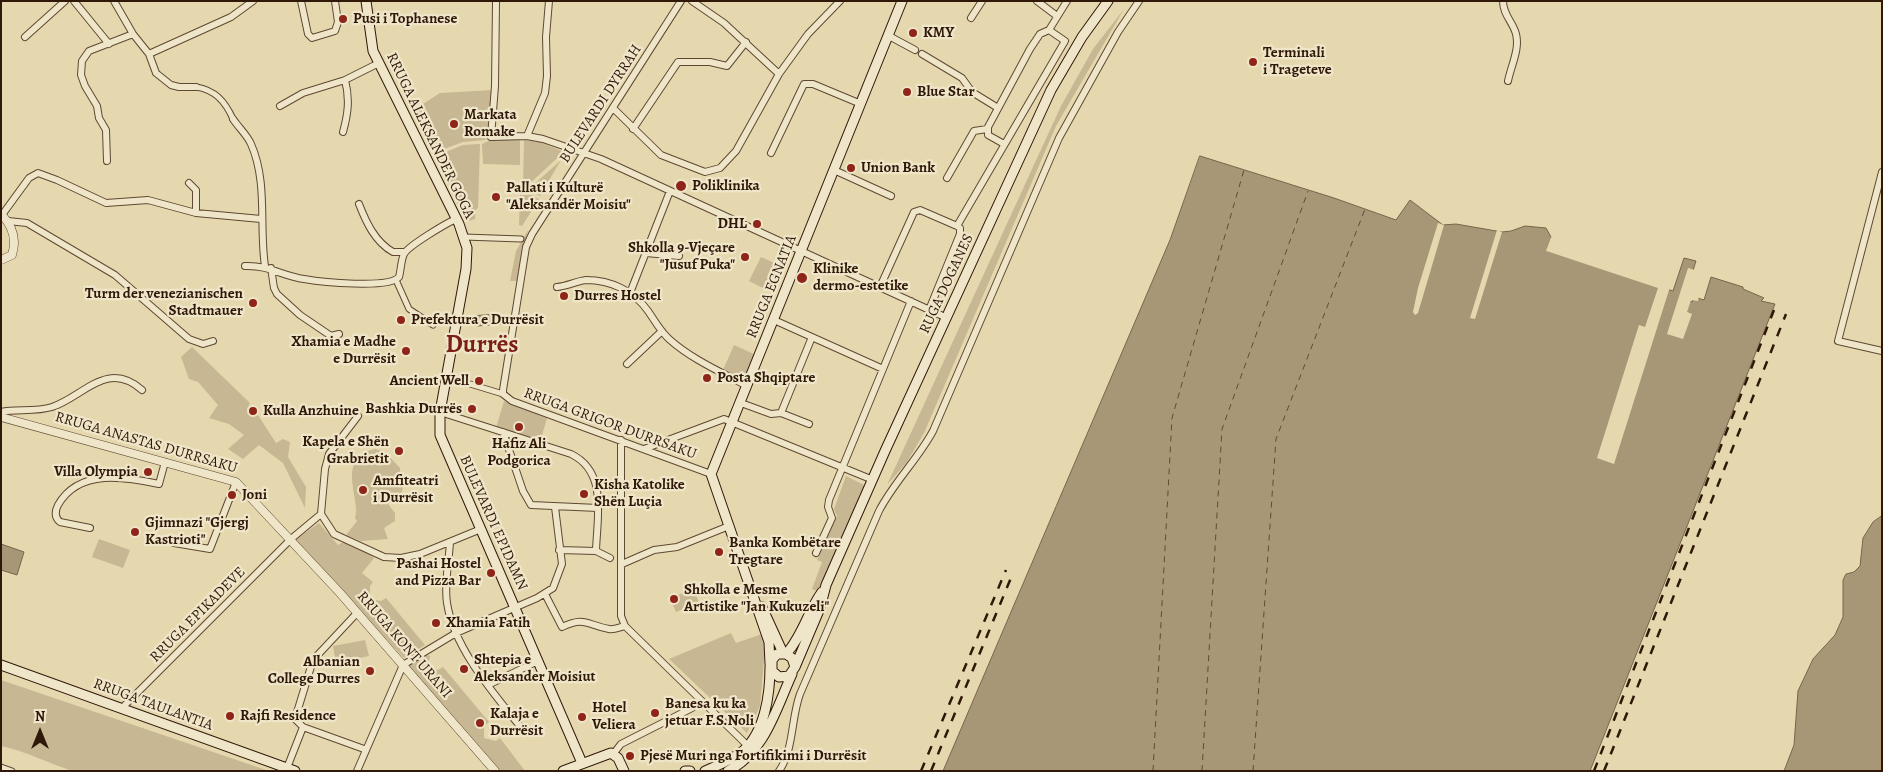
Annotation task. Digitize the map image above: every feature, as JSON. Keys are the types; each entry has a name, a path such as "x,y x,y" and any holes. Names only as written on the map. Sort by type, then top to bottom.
{"main road":[{"name":"RRUGA ALEKSANDER GOGA","path":"366,1 370,35 378,63 464,237 467,261 464,283"},
{"name":"RRUGA EGNATIA","path":"711,474 902,1"},
{"name":"RUGA DOGANES","path":"826,585 1051,90 1082,37 1108,1"},
{"name":"BULEVARDI EPIDAMN","path":"464,283 440,412 440,435 582,763"},
{"path":"704,771 733,758 748,746 755,735 767,702 770,665 769,642 711,474"},
{"path":"750,585 770,621 784,653 794,660 793,670 786,677 779,677 773,673 770,665 775,656 784,653 794,645 808,614 826,585"},
{"path":"728,771 744,762 759,746 820,608 826,585"},
{"name":"RRUGA TAULANTIA","path":"1,665 291,769"},
{"path":"563,771 614,753 624,771"},
{"path":"685,771 690,771"}],"street":[{"path":"25,37 65,1"},
{"path":"74,1 109,44"},
{"path":"114,1 133,34 149,54 156,73 163,80 179,87 209,89 216,94 252,145 261,184 261,219 268,267 274,288 277,294 316,327 331,336 339,334"},
{"path":"149,54 231,17 253,1"},
{"path":"301,1 308,34 312,38 335,32 338,22 335,1"},
{"path":"496,1 495,86 490,137 526,136 543,139 601,159 947,318"},
{"path":"526,136 545,93 549,1"},
{"name":"BULEVARDI DYRRAH","path":"503,394 526,247 534,230 614,109 681,1"},
{"path":"692,1 724,22 779,74"},
{"path":"614,109 661,155 709,172 720,168 731,159 779,74 808,34 840,1"},
{"path":"971,18 982,1"},
{"path":"1037,1 1057,16"},
{"path":"1004,144 988,135 987,129 1030,49 1040,34 1048,30 1067,1"},
{"path":"779,771 787,757 792,719 800,694 879,511 889,493 912,465 933,431 1059,138 1118,32 1139,1"},
{"path":"1503,1 1504,10 1516,34 1517,41 1508,81"},
{"name":"RUGA DOGANES","path":"957,226 1065,41 1048,30"},
{"path":"107,160 106,130 98,118 97,106 81,75 86,54 133,34"},
{"path":"889,36 915,50"},
{"path":"633,129 678,62 710,62 727,66 746,42"},
{"path":"922,54 962,78 972,92 998,108"},
{"path":"280,106 303,93 345,80 378,63"},
{"path":"343,132 348,112 348,92 345,80"},
{"path":"771,153 804,84 813,84 861,104"},
{"path":"947,178 974,131 987,129"},
{"path":"834,170 891,196"},
{"path":"1882,172 1838,341 1882,351"},
{"path":"1,260 12,255 14,248 13,231 2,214 29,178 38,173 57,180 100,202 157,201 196,213 261,219"},
{"path":"189,183 196,190 196,213"},
{"path":"630,293 670,191"},
{"path":"359,204 377,238 393,252 405,252"},
{"path":"880,287 914,212 920,210 957,226 960,228 960,234 929,310"},
{"path":"396,280 400,273 405,252 409,246 422,241 456,219"},
{"path":"8,221 27,223 115,275 189,339 203,344 213,341"},
{"path":"464,237 521,239"},
{"path":"646,253 679,256"},
{"path":"244,266 268,267 305,280 365,284 396,280"},
{"path":"396,280 409,309 433,325"},
{"path":"557,287 572,285 583,280 593,280 614,285 630,293 648,310 662,331 686,352 747,386"},
{"path":"816,553 832,518 828,504 911,301"},
{"path":"774,320 883,369"},
{"path":"626,364 662,331"},
{"path":"781,413 812,337"},
{"path":"447,376 503,394"},
{"path":"1,412 51,407 89,385 111,380 128,380 142,390"},
{"name":"RRUGA GRIGOR DURRSAKU","path":"503,394 512,401 711,474"},
{"path":"741,403 771,414 781,413 809,424"},
{"path":"440,412 571,454 583,461 596,479 598,508 596,550"},
{"path":"358,416 329,454 324,475 321,514 334,534 384,557 411,558 481,530"},
{"name":"RRUGA ANASTAS DURRSAKU","path":"1,417 236,482 291,539"},
{"path":"644,448 724,419 873,480"},
{"path":"503,432 528,502 535,506 598,508"},
{"path":"621,440 621,616 624,626 748,746"},
{"path":"90,528 60,522 57,519 55,514 58,505 72,490 92,480 105,477 121,477 159,484 165,462"},
{"path":"174,543 210,549 236,482"},
{"path":"356,771 364,749 403,665 456,633 545,594 552,588 559,576 562,564 555,507"},
{"name":"RRUGA EPIKADEVE","path":"122,708 291,539 321,514"},
{"path":"622,564 654,550 677,547 729,526"},
{"name":"RRUGA KONT URANI","path":"291,539 495,771"},
{"path":"450,542 446,603 456,633 488,685 523,730"},
{"path":"559,550 596,550 610,558"},
{"path":"545,594 562,627 575,621 589,622 610,630 624,626"},
{"path":"357,614 313,660 295,718 303,727 364,749"},
{"path":"488,685 538,661"},
{"path":"614,753 621,744 692,708"},
{"path":"291,769 303,727"},
{"path":"1,767 12,771"}],"shaded area":[{"path":"1124,9 1056,126 924,433 907,462 887,485 1061,106 1093,49"},
{"name":"Markata Romake","path":"493,90 489,137 485,140 463,142 433,153 412,111 440,93"},
{"path":"491,140 520,140 520,165 483,164 482,144"},
{"path":"524,140 540,142 564,152 529,184 523,185"},
{"path":"480,144 478,208 476,209 475,219 466,222 436,156 463,145"},
{"path":"1200,156 1334,198 1396,220 1410,200 1443,225 1456,224 1502,232 1525,226 1546,228 1551,237 1547,251 1673,291 1684,258 1696,261 1684,299 1692,302 1694,297 1704,300 1711,277 1743,287 1743,289 1764,298 1761,301 1775,304 1590,771 943,771 1170,240"},
{"path":"561,160 540,196 533,192 531,187"},
{"path":"520,195 531,195 539,199 522,226 519,225"},
{"path":"528,230 517,281 510,281 516,251"},
{"path":"761,257 779,265 767,290 749,281"},
{"path":"500,314 503,324 477,326 477,316"},
{"path":"734,345 756,355 745,381 723,370"},
{"path":"192,347 250,403 247,409 248,413 253,416 258,415 276,443 283,439 290,442 288,457 306,487 305,508 283,463 259,445 243,459 228,449 244,435 229,424 209,418 218,405 198,382 189,379 181,357"},
{"path":"504,401 548,415 540,442 496,428"},
{"path":"375,449 385,452 400,468 400,486 403,486 400,504 393,499 388,504 395,513 395,521 384,528 388,539 361,541 346,535 357,521 355,518 352,470 356,461 363,454"},
{"path":"846,476 866,486 819,592 812,589 822,562 817,560 837,516 834,509"},
{"path":"1882,516 1882,771 1784,771 1794,745 1798,691 1813,659 1835,635 1843,617 1843,580 1846,574 1854,572 1860,566 1863,538 1873,522"},
{"path":"319,523 338,545 345,541 362,547 374,558 362,573 373,582 370,586 370,599 381,601 386,598 425,645 404,658 295,540"},
{"path":"99,539 130,550 123,568 92,557"},
{"path":"1,544 24,552 17,575 1,570"},
{"path":"694,589 699,603 676,612 670,598"},
{"path":"731,633 736,643 762,634 765,649 760,706 747,733 669,659"},
{"path":"365,640 369,656 336,663 333,646"},
{"path":"427,655 430,656 428,667 438,670 443,667 489,722 484,726 484,738 496,741 500,738 525,771 500,771 408,666"},
{"path":"1,680 269,771 73,771 64,768 1,746"}],"pier":[{"path":"1438,223 1444,225 1418,313 1415,315 1413,312 1418,288"},
{"path":"1497,230 1502,232 1475,319 1470,318"},
{"path":"1551,237 1553,238 1550,250 1670,287 1614,464 1597,458 1639,325 1645,327 1658,288 1546,251"},
{"path":"1688,268 1695,270 1687,297 1691,299 1694,294 1699,296 1698,301 1691,300 1687,312 1692,314 1683,339 1667,334"}],"ferry route":[{"path":"1153,771 1172,418 1244,170"},
{"path":"1202,771 1222,429 1308,191"},
{"path":"1253,771 1276,439 1365,209"}],"railway":[{"path":"1594,771 1774,310"},
{"path":"1604,771 1786,314"},
{"path":"921,771 1006,570"},
{"path":"931,771 1013,573"}],"place":[{"name":"Pusi i Tophanese","path":"343,19"},
{"name":"KMY","path":"913,33"},
{"name":"Terminali i Trageteve","path":"1253,62"},
{"name":"Blue Star","path":"907,92"},
{"name":"Markata Romake","path":"454,124"},
{"name":"Union Bank","path":"851,168"},
{"name":"Poliklinika","path":"681,186"},
{"name":"Pallati i Kulturë \"Aleksandër Moisiu\"","path":"496,197"},
{"name":"DHL","path":"757,224"},
{"name":"Shkolla 9-Vjeçare \"Jusuf Puka\"","path":"745,257"},
{"name":"Klinike dermo-estetike","path":"802,278"},
{"name":"Durres Hostel","path":"564,296"},
{"name":"Turm der venezianischen Stadtmauer","path":"253,303"},
{"name":"Prefektura e Durrësit","path":"401,320"},
{"name":"Xhamia e Madhe e Durrësit","path":"406,351"},
{"name":"Posta Shqiptare","path":"707,378"},
{"name":"Ancient Well","path":"479,381"},
{"name":"Bashkia Durrës","path":"472,409"},
{"name":"Kulla Anzhuine","path":"253,411"},
{"name":"Hafiz Ali Podgorica","path":"519,427"},
{"name":"Kapela e Shën Grabrietit","path":"399,451"},
{"name":"Villa Olympia","path":"148,472"},
{"name":"Amfiteatri i Durrësit","path":"363,490"},
{"name":"Kisha Katolike Shën Luçia","path":"584,494"},
{"name":"Joni","path":"232,495"},
{"name":"Gjimnazi \"Gjergj Kastrioti\"","path":"135,532"},
{"name":"Banka Kombëtare Tregtare","path":"719,552"},
{"name":"Pashai Hostel and Pizza Bar","path":"491,573"},
{"name":"Shkolla e Mesme Artistike \"Jan Kukuzeli\"","path":"674,599"},
{"name":"Xhamia Fatih","path":"436,623"},
{"name":"Shtepia e Aleksander Moisiut","path":"464,669"},
{"name":"Albanian College Durres","path":"370,671"},
{"name":"Banesa ku ka jetuar F.S.Noli","path":"655,713"},
{"name":"Rajfi Residence","path":"230,716"},
{"name":"Hotel Veliera","path":"582,717"},
{"name":"Kalaja e Durrësit","path":"480,723"},
{"name":"Pjesë Muri nga Fortifikimi i Durrësit","path":"630,756"}],"district":[{"name":"Durrës","path":"482,346"}]}
